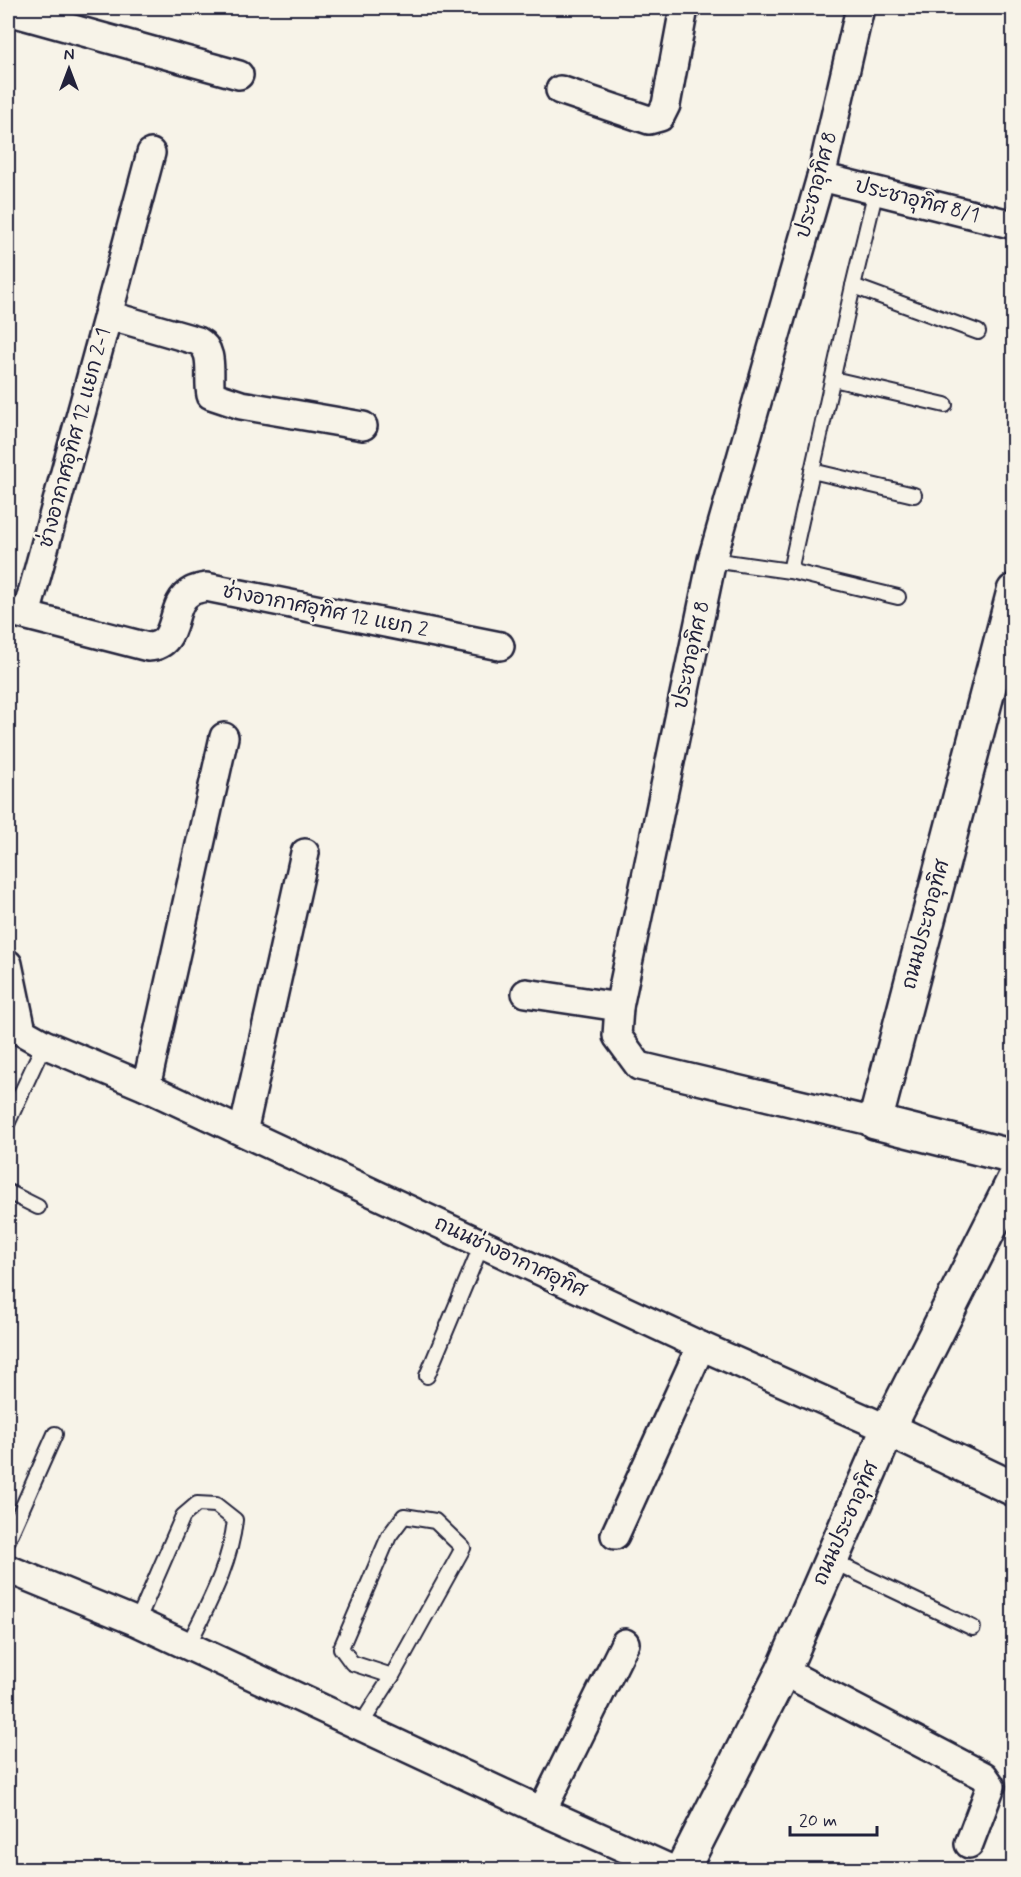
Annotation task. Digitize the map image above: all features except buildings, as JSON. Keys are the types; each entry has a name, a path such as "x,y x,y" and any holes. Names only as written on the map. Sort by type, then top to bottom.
{"street":[{"path":"561,90 649,120 660,117 666,105 684,8"},
{"name":"ประชาอุทิศ 8","path":"860,8 821,177 712,560 619,1007 617,1036 639,1066 875,1122"},
{"path":"8,11 239,75"},
{"path":"108,315 151,153"},
{"name":"ประชาอุทิศ 8/1","path":"821,177 1014,225"},
{"name":"ช่างอากาศอุทิศ 12 แยก 2-1","path":"17,613 108,315 205,345 209,352 211,395 241,405 363,426"},
{"name":"ช่างอากาศอุทิศ 12 แยก 2","path":"17,613 148,647 158,646 166,640 181,602 191,591 206,587 500,646"},
{"name":"ถนนประชาอุทิศ","path":"875,1122 1014,591"},
{"path":"146,1088 224,737"},
{"path":"243,1132 305,853"},
{"path":"8,964 24,1033"},
{"path":"526,993 619,1007"},
{"name":"ถนนช่างอากาศอุทิศ","path":"24,1033 243,1132 701,1346 888,1429 1014,1490"},
{"path":"875,1122 1014,1157"},
{"name":"ถนนประชาอุทิศ","path":"682,1869 783,1671 888,1429 1014,1180"},
{"path":"615,1535 701,1346"},
{"path":"8,1569 136,1622 542,1811 673,1869"},
{"path":"542,1811 625,1643"},
{"path":"783,1671 984,1776 992,1786 969,1844"}],"lane":[{"path":"790,571 876,190"},
{"path":"853,286 978,332"},
{"path":"833,379 945,405"},
{"path":"812,471 914,495"},
{"path":"712,560 790,571 898,597"},
{"path":"8,1122 24,1033"},
{"path":"8,1192 38,1207"},
{"path":"427,1376 483,1244"},
{"path":"8,1540 55,1434"},
{"path":"136,1622 183,1516 196,1504 216,1505 235,1520 232,1541 226,1566 188,1646"},
{"path":"360,1726 392,1676 463,1548 435,1521 404,1516 389,1536 341,1648 352,1663 392,1676"},
{"path":"830,1560 973,1628"}]}
